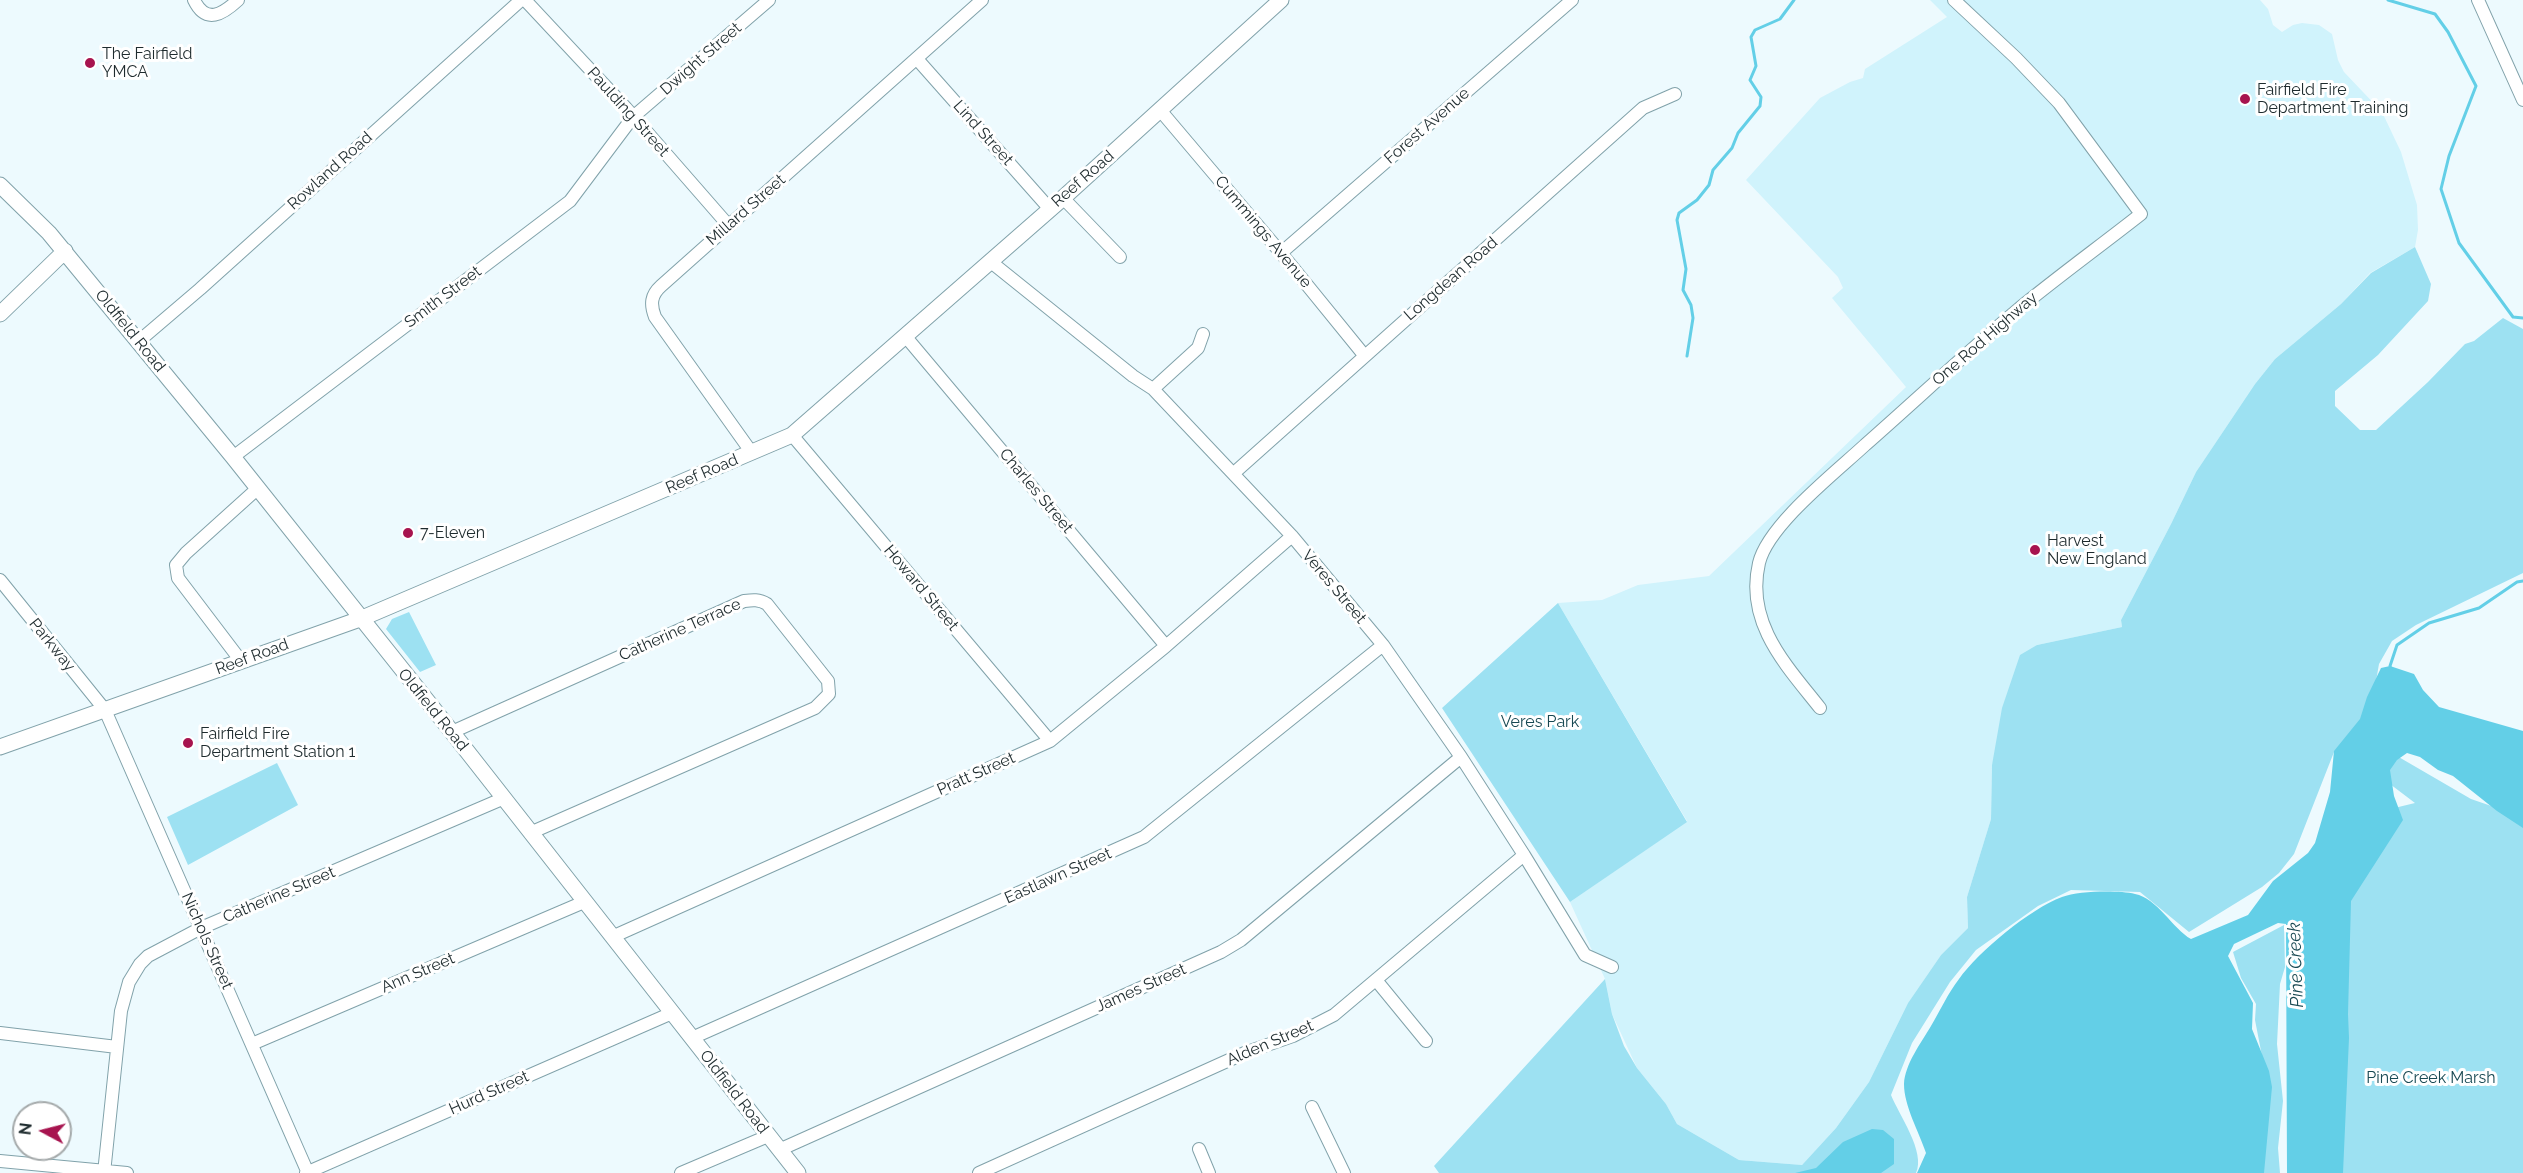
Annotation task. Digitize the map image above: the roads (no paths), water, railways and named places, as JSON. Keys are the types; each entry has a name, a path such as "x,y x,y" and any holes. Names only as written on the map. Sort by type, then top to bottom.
{"street":[{"path":"194,0 201,10 214,15 222,13 238,0"},
{"name":"Paulding Street","path":"523,0 633,117 729,226"},
{"name":"Rowland Road","path":"139,341 523,0"},
{"name":"Dwight Street","path":"633,117 769,0"},
{"name":"Millard Street","path":"752,453 655,316 651,304 656,291 982,0"},
{"name":"Reef Road","path":"0,747 360,619 792,435 1063,198 1281,0"},
{"name":"Forest Avenue","path":"1281,253 1572,0"},
{"name":"One Rod Highway","path":"1820,708 1770,642 1759,613 1757,585 1759,562 1774,533 1833,475 1998,327 2140,214 2059,103 2016,58 1954,0"},
{"path":"2478,0 2523,100"},
{"name":"Lind Street","path":"917,59 1049,208"},
{"name":"Longdean Road","path":"1234,473 1643,108 1675,94"},
{"name":"Cummings Avenue","path":"1160,110 1364,355"},
{"name":"Smith Street","path":"233,457 570,201 633,117"},
{"name":"Oldfield Road","path":"0,185 64,251 233,457 798,1173"},
{"path":"1063,198 1120,257"},
{"path":"0,314 64,251"},
{"name":"Veres Street","path":"991,262 1133,376 1153,389 1292,536 1383,645 1461,758 1585,955 1612,967"},
{"path":"1153,389 1198,348 1203,334"},
{"name":"Charles Street","path":"906,337 1166,646"},
{"name":"Howard Street","path":"792,435 1050,741"},
{"path":"242,661 178,578 176,565 186,552 257,489"},
{"name":"Pratt Street","path":"612,937 1050,741 1166,646 1292,536"},
{"name":"Parkway","path":"0,580 105,710"},
{"name":"Catherine Terrace","path":"452,732 744,601 751,600 763,601 767,604 828,681 829,694 823,704 530,833"},
{"name":"Eastlawn Street","path":"692,1038 1144,837 1383,645"},
{"name":"Nichols Street","path":"105,710 307,1173"},
{"name":"James Street","path":"779,1150 1241,940 1461,758"},
{"name":"Catherine Street","path":"105,1172 124,995 133,973 148,956 201,928 502,799"},
{"name":"Alden Street","path":"979,1173 1247,1052 1293,1036 1334,1015 1524,855"},
{"name":"Ann Street","path":"252,1044 584,902"},
{"path":"1376,980 1426,1041"},
{"name":"Hurd Street","path":"307,1173 672,1013"},
{"path":"0,1033 117,1047"},
{"path":"1312,1107 1344,1173"},
{"path":"681,1173 768,1136"},
{"path":"1199,1149 1209,1173"},
{"path":"0,1161 127,1173"}],"water":[{"name":"Pine Creek","path":"2390,666 2414,674 2423,690 2439,707 2523,731 2523,828 2497,811 2453,776 2438,770 2420,757 2407,753 2397,760 2390,770 2394,796 2403,820 2351,901 2349,1038 2343,1173 2287,1173 2286,924 2278,923 2234,944 2228,956 2253,1003 2252,1029 2269,1071 2272,1087 2264,1173 1917,1173 1926,1153 1906,1101 1905,1076 1910,1061 1951,990 1979,956 2035,911 2062,897 2088,892 2127,893 2143,897 2158,907 2191,939 2248,915 2273,881 2308,853 2315,843 2330,792 2334,751 2360,719 2367,697 2381,668"},
{"path":"1872,1129 1883,1130 1894,1139 1894,1164 1881,1173 1795,1173 1816,1168 1843,1142"}],"waterway":[{"path":"1687,356 1693,318 1691,305 1683,290 1686,269 1677,220 1679,213 1697,200 1709,185 1713,170 1732,148 1738,133 1760,106 1761,97 1750,80 1756,66 1751,37 1755,30 1780,19 1794,0"},
{"path":"2388,0 2435,14 2448,32 2476,86 2449,156 2441,189 2459,243 2513,317 2523,318"},
{"path":"2391,670 2390,666 2397,645 2429,623 2479,608 2517,582 2523,581"}],"place":[{"name":"The Fairfield YMCA","path":"90,63"},
{"name":"Fairfield Fire Department Training","path":"2245,99"},
{"name":"7-Eleven","path":"408,533"},
{"name":"Harvest New England","path":"2035,550"},
{"name":"Fairfield Fire Department Station 1","path":"188,743"}],"park label":[{"name":"Veres Park","path":"1540,722"},
{"name":"Pine Creek Marsh","path":"2431,1078"}]}
